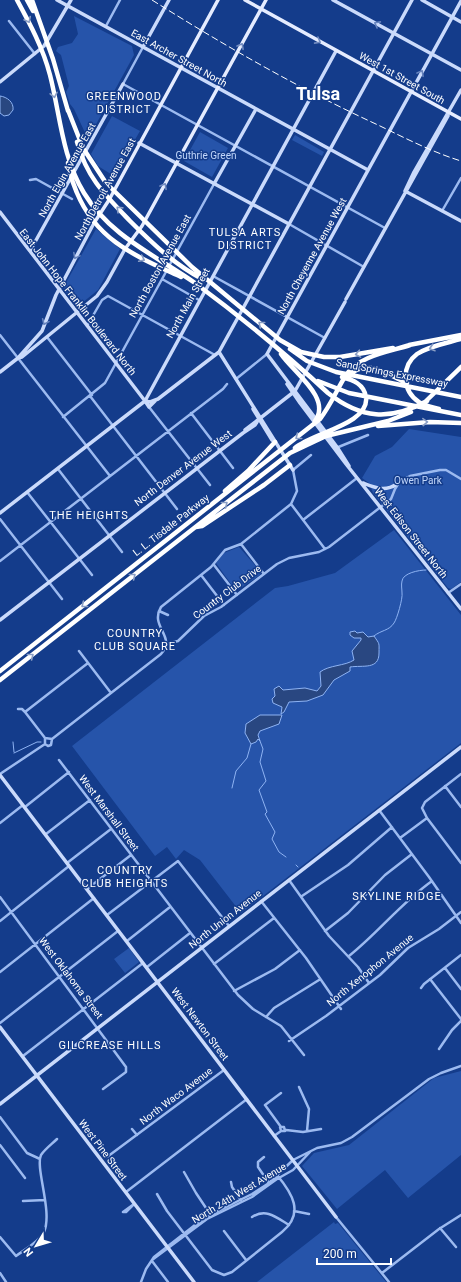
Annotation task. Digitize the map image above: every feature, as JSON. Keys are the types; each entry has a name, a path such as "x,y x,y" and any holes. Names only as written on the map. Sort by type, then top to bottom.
{"highway":[{"path":"18,0 38,40 44,57 66,152 69,172 82,204 94,223 125,249 160,268 174,272"},
{"path":"27,0 38,19"},
{"path":"32,0 84,163 95,184 109,200 168,258 204,279"},
{"path":"81,151 110,187 204,279 292,348 306,354 324,357 345,356 461,336"},
{"path":"66,152 76,179 95,209 104,220 124,238 212,296 298,366 338,401 356,410 377,415 403,414"},
{"path":"461,339 420,352 410,362 406,373 406,384 410,393 417,401 426,406 461,415"},
{"name":"Sand Springs Expressway","path":"280,340 302,358 315,365 344,374 402,383 461,397"},
{"path":"342,383 352,368 367,358 410,345"},
{"path":"278,350 287,364 309,387 318,400 320,410 316,420 308,429"},
{"path":"315,365 354,381 363,389 366,398 366,405 363,411 356,418 335,430"},
{"path":"342,383 349,374 358,369 367,367 378,368 402,383"},
{"path":"359,428 403,414 427,401 461,367"},
{"path":"313,379 340,391 461,415"},
{"name":"L. L. Tisdale Parkway","path":"0,671 308,429 323,415 342,383"},
{"path":"335,430 418,422 461,423"},
{"name":"L. L. Tisdale Parkway","path":"0,680 300,444 335,430"},
{"path":"201,513 248,471 276,443"},
{"path":"194,528 202,526 264,485 290,464"}],"main road":[{"name":"North Detroit Avenue East","path":"94,223 109,200 218,0"},
{"name":"West 1st Street South","path":"245,0 461,119"},
{"path":"125,249 140,230 266,0"}],"street":[{"name":"East Archer Street North","path":"58,0 368,170"},
{"path":"0,82 48,42 71,0"},
{"path":"106,26 120,0"},
{"name":"North Elgin Avenue East","path":"30,251 169,0"},
{"path":"333,0 461,70"},
{"path":"210,485 149,407 218,353 412,0"},
{"path":"422,0 461,22"},
{"name":"North Cheyenne Avenue West","path":"236,379 267,354 461,1"},
{"path":"9,21 35,54"},
{"name":"North Main Street","path":"27,492 145,401 336,51"},
{"path":"123,84 385,228"},
{"name":"North Denver Avenue West","path":"0,620 294,392 461,90"},
{"name":"North Boston Avenue East","path":"63,417 105,383 256,109"},
{"path":"139,143 289,224 364,267"},
{"path":"442,211 461,178"},
{"path":"30,180 36,179 72,199"},
{"path":"405,191 461,221"},
{"name":"East John Hope Franklin Boulevard North","path":"0,212 149,407"},
{"name":"North Detroit Avenue East","path":"18,358 42,331 59,289 94,223"},
{"path":"0,372 18,358 22,357 100,292 125,249"},
{"path":"212,276 325,338"},
{"path":"162,279 199,300"},
{"path":"87,326 105,297 111,297 180,336 218,353 236,379 259,420 293,470 296,491 291,504 241,544 225,550 214,564 164,604 158,612 158,623 165,635 166,644"},
{"path":"0,335 110,476"},
{"path":"46,336 91,395 112,426 177,509"},
{"name":"West Edison Street North","path":"267,354 380,507 461,609"},
{"path":"0,562 223,389 227,384"},
{"path":"145,401 150,402 158,399"},
{"path":"191,413 233,468"},
{"path":"336,448 368,435"},
{"path":"293,470 311,455"},
{"path":"58,468 122,552"},
{"path":"361,482 381,489 392,487 403,479 436,470 445,470 461,479"},
{"path":"303,520 358,478"},
{"name":"Country Club Drive","path":"44,744 47,746 51,745 52,739 161,654 166,644 177,642 204,616 224,605 264,574 285,560 315,554 326,549 391,499 397,484"},
{"path":"0,513 27,492 92,575"},
{"path":"291,504 326,549"},
{"path":"0,519 62,599"},
{"path":"241,544 264,574"},
{"path":"214,564 237,595"},
{"path":"201,575 224,605"},
{"path":"448,593 461,584"},
{"path":"158,612 168,615"},
{"path":"79,651 111,693"},
{"path":"25,712 88,663"},
{"path":"18,710 20,708 25,712 46,738 52,739"},
{"path":"0,774 44,744 46,738"},
{"name":"North Union Avenue","path":"0,1104 461,747"},
{"name":"West Marshall Street","path":"59,760 234,991 250,1007 281,1026 290,1040 304,1055"},
{"path":"0,823 69,772"},
{"name":"West Newton Street","path":"0,774 336,1217 389,1282"},
{"path":"461,774 422,806 427,818 461,863"},
{"path":"445,786 461,807"},
{"path":"46,834 90,800"},
{"path":"379,810 461,923"},
{"path":"400,838 427,818"},
{"path":"302,896 348,865 392,827"},
{"path":"0,921 111,829"},
{"path":"325,930 348,913 385,875 412,854"},
{"path":"87,889 131,855"},
{"path":"457,858 461,855"},
{"path":"107,915 178,861 229,926"},
{"path":"289,880 302,896 325,930 369,983"},
{"path":"348,956 371,938 409,899 432,881"},
{"name":"West Oklahoma Street","path":"0,897 125,1064 127,1070 103,1089"},
{"path":"0,972 94,898"},
{"path":"261,901 300,950 319,980 341,1009"},
{"path":"127,941 170,907"},
{"name":"North Xenophon Avenue","path":"290,1040 369,983 408,948 461,912"},
{"path":"214,964 231,953 274,918"},
{"path":"0,1023 119,930"},
{"path":"147,967 190,933"},
{"path":"234,991 275,969 300,950"},
{"path":"421,988 430,979 461,955"},
{"path":"23,1056 143,963"},
{"path":"445,968 461,989"},
{"path":"430,979 461,1020 439,1049"},
{"path":"266,1017 274,1008 319,980"},
{"name":"West Pine Street","path":"0,1027 194,1282"},
{"name":"North 24th West Avenue","path":"141,1282 146,1269 152,1261 211,1215 241,1201 269,1183 293,1160 317,1148 341,1143 352,1137 429,1079 461,1066"},
{"name":"North Waco Avenue","path":"108,1157 224,1070"},
{"path":"299,1087 309,1109 307,1131"},
{"path":"281,1093 265,1105 281,1127 284,1127 286,1130"},
{"path":"126,1192 247,1099"},
{"path":"0,1117 27,1153 40,1159"},
{"name":"North Waco Avenue","path":"132,1129 137,1135"},
{"path":"274,1136 281,1131 284,1132 286,1130 321,1130"},
{"path":"0,1238 16,1256 43,1234 45,1227 45,1200 40,1159 44,1152 57,1140"},
{"path":"0,1145 25,1178"},
{"name":"North 24th West Avenue","path":"278,1176 298,1166 311,1151"},
{"path":"264,1157 258,1162 258,1167 269,1183"},
{"path":"184,1172 211,1215"},
{"path":"157,1194 212,1270 222,1275 230,1273 289,1225 294,1211 292,1195 278,1176"},
{"path":"231,1182 232,1187 241,1201"},
{"path":"23,1201 45,1200"},
{"path":"294,1211 308,1214"},
{"path":"252,1217 257,1214 267,1213 289,1225"},
{"path":"382,1273 440,1228 461,1215"},
{"path":"440,1228 456,1247"},
{"path":"224,1231 246,1260"},
{"path":"152,1261 168,1282"},
{"path":"0,1273 6,1282"}],"green space":[{"path":"74,16 132,46 134,55 88,139 74,109 70,104 66,92 69,86 61,55 56,51 58,47 72,43 78,34"},
{"path":"112,116 140,131 114,176 98,166 91,154"},
{"name":"Guthrie Green","path":"200,132 228,148 212,177 184,161"},
{"path":"295,135 324,152 322,156 292,140"},
{"path":"96,229 120,249 98,290 77,307 63,288"},
{"name":"Owen Park","path":"409,429 461,437 461,582 451,589 448,588 373,493 369,483 362,478 375,456 392,447"},
{"path":"394,530 461,615 461,743 241,913 200,860 184,850 176,859 167,847 155,856 72,746 275,588 288,586 335,573"},
{"path":"239,547 261,572 260,575 236,591 216,563 224,553"},
{"path":"129,948 139,962 125,973 114,959"},
{"path":"461,1071 461,1155 408,1198 385,1170 337,1209 302,1166 314,1153 349,1145 434,1078"},
{"path":"334,1222 335,1224 338,1223 386,1282 257,1282"}],"shaded area":[{"path":"0,96 5,97 11,102 13,110 9,115 4,116 0,113"},
{"path":"355,631 357,633 363,632 368,637 374,636 379,645 379,653 376,662 369,666 350,667 350,671 334,680 323,695 307,701 289,702 284,712 281,714 282,707 273,703 272,699 275,696 274,689 279,686 283,690 305,688 317,691 321,686 320,672 354,660 352,651 361,640 361,638 354,638 350,635 350,632"},
{"path":"260,715 282,715 279,724 260,731 258,735 260,741 258,739 256,742 251,744 245,733 246,724"}],"waterway":[{"path":"374,636 390,628 395,621 402,599 403,578 412,572 426,570"},
{"path":"260,741 263,749 260,762 266,781 259,790 267,812 265,814 275,832 272,839 279,852 286,857"},
{"path":"13,742 14,752"},
{"path":"14,753 37,742 41,742"},
{"path":"232,788 236,771 247,758 251,744"}],"railway":[{"path":"152,0 207,34 291,82 419,144 461,161"}],"district":[{"name":"Tulsa","path":"318,93"},
{"name":"GREENWOOD DISTRICT","path":"124,102"},
{"name":"TULSA ARTS DISTRICT","path":"245,238"},
{"name":"THE HEIGHTS","path":"89,515"},
{"name":"COUNTRY CLUB SQUARE","path":"135,639"},
{"name":"COUNTRY CLUB HEIGHTS","path":"125,876"},
{"name":"SKYLINE RIDGE","path":"397,896"},
{"name":"GILCREASE HILLS","path":"110,1045"}]}
